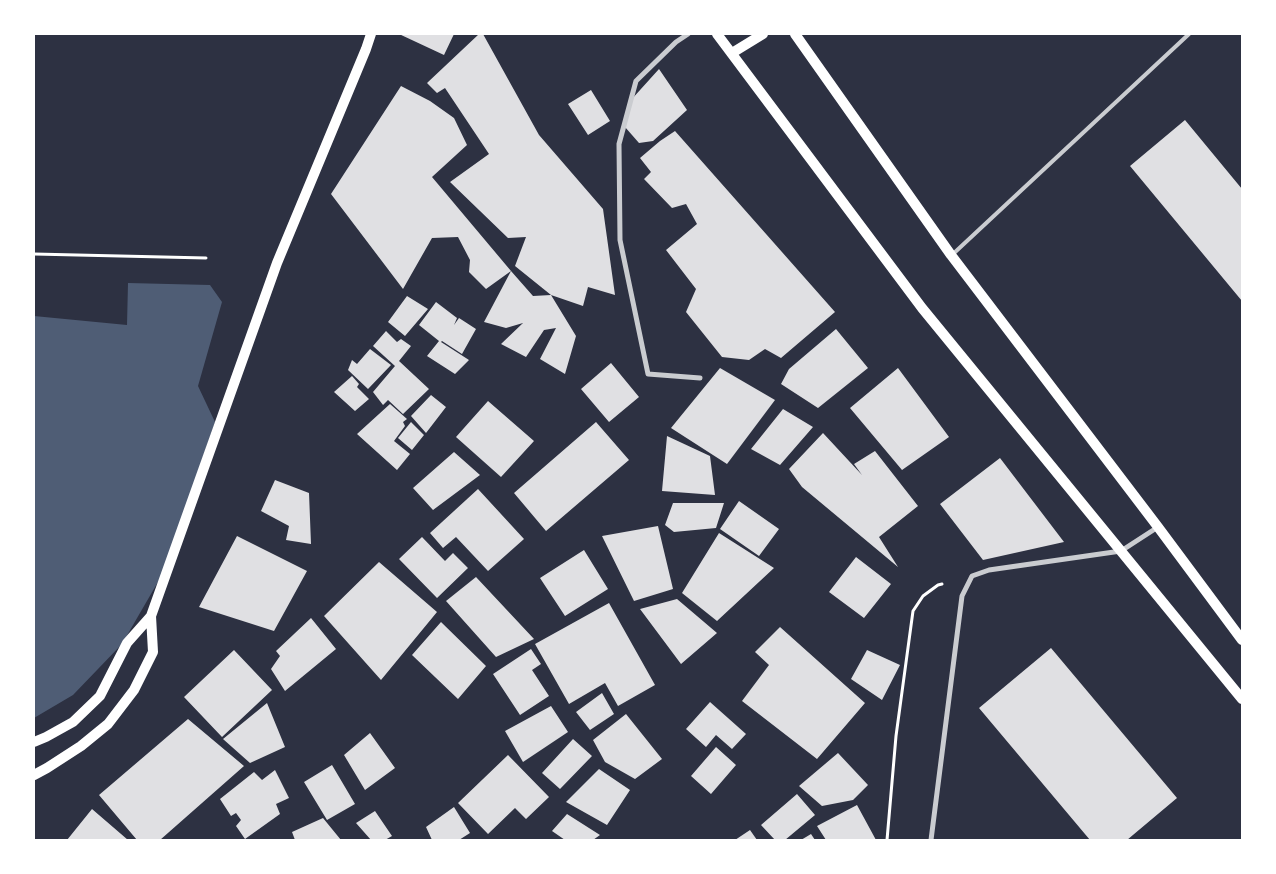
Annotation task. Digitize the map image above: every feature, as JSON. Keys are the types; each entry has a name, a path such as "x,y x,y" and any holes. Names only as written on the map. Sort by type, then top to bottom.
{"main road":[{"path":"34,775 81,746 108,724 134,690 153,652 152,616 277,263 371,34"},
{"path":"717,34 922,308 1242,699"},
{"path":"732,54 763,34"},
{"path":"796,34 951,256 1242,640"},
{"path":"34,742 46,738 74,722 100,696 126,643 152,616"}],"street":[{"path":"688,34 676,42 636,81 619,144 620,240 648,374 700,378"},
{"path":"931,840 962,596 972,576 989,570 1121,551 1158,527"}],"lane":[{"path":"951,256 1189,34"}],"path":[{"path":"34,254 206,258"},
{"path":"887,840 896,736 913,611 923,596 938,585 972,576"}],"water":[{"path":"128,283 210,285 222,302 198,386 215,422 162,575 122,644 73,695 34,718 34,316 127,325"}],"building":[{"path":"399,34 454,34 444,55"},
{"path":"479,34 483,34 539,135 603,209 615,295 588,287 583,306 551,295 515,266 526,237 508,238 450,182 489,154 445,88 437,93 427,83"},
{"path":"659,69 687,110 653,141 639,143 625,127 631,100"},
{"path":"401,86 430,101 454,118 467,145 432,177 511,271 486,289 469,272 470,260 458,237 432,238 403,289 331,194"},
{"path":"591,90 610,121 588,135 568,104"},
{"path":"1185,120 1242,189 1242,301 1130,166"},
{"path":"675,131 835,312 781,358 765,349 749,360 722,357 686,312 696,289 666,250 697,224 686,204 672,208 644,179 651,172 640,158"},
{"path":"511,271 533,296 551,295 576,336 565,374 540,359 556,328 544,330 526,357 501,344 523,323 506,328 484,322"},
{"path":"407,296 428,309 405,336 388,322"},
{"path":"436,302 457,318 454,325 459,318 476,329 462,354 441,342 469,360 455,374 427,356 439,341 419,325"},
{"path":"836,329 868,368 818,408 781,384 789,369"},
{"path":"386,331 397,342 401,339 411,346 399,361 429,389 403,414 388,400 383,405 373,392 395,366 373,346"},
{"path":"370,349 391,365 368,389 348,370 352,360 357,364"},
{"path":"611,363 639,397 609,422 581,389"},
{"path":"720,368 775,400 727,464 671,428"},
{"path":"898,368 949,437 902,470 850,408"},
{"path":"352,376 359,384 357,387 369,399 355,411 334,392"},
{"path":"431,395 446,407 426,433 411,416"},
{"path":"488,401 534,441 501,477 456,437"},
{"path":"390,404 407,419 403,422 405,426 394,441 410,454 397,470 357,434"},
{"path":"783,409 813,427 780,465 751,449"},
{"path":"411,422 424,435 412,450 398,438"},
{"path":"596,422 629,460 546,531 514,493"},
{"path":"823,433 862,475 854,464 875,451 918,506 879,537 898,567 802,487 789,469"},
{"path":"667,436 710,456 715,495 662,491"},
{"path":"454,452 480,475 433,510 413,488"},
{"path":"1000,458 1064,542 983,560 940,504"},
{"path":"275,480 309,493 311,544 286,540 289,526 261,511"},
{"path":"478,489 524,539 488,571 456,537 443,548 430,533"},
{"path":"739,501 779,529 759,556 720,529"},
{"path":"673,503 724,503 716,528 674,532 665,525"},
{"path":"658,526 673,589 634,601 602,536"},
{"path":"719,533 774,568 717,621 682,593"},
{"path":"237,536 307,571 274,631 199,607"},
{"path":"422,537 445,561 453,553 468,568 437,598 399,559"},
{"path":"584,550 608,589 565,616 540,578"},
{"path":"856,557 891,584 864,618 829,592"},
{"path":"379,562 437,612 381,680 324,616"},
{"path":"476,577 534,639 496,657 446,601"},
{"path":"677,599 717,633 681,664 640,609"},
{"path":"609,603 655,685 618,706 605,683 569,704 535,644"},
{"path":"311,618 336,649 285,691 271,669 280,656 276,651"},
{"path":"441,622 486,666 458,699 412,655"},
{"path":"780,627 865,703 817,759 742,701 769,665 755,652"},
{"path":"1051,648 1177,798 1127,840 1090,840 979,708"},
{"path":"531,649 541,664 532,670 549,696 520,715 493,674"},
{"path":"234,650 272,690 222,737 184,697"},
{"path":"867,650 900,665 882,700 851,679"},
{"path":"602,693 614,714 590,730 576,712"},
{"path":"710,702 746,734 732,749 716,735 706,747 686,729"},
{"path":"267,703 285,747 250,763 223,739"},
{"path":"551,706 568,732 523,762 505,731"},
{"path":"626,714 662,759 635,779 605,762 593,740"},
{"path":"188,719 244,766 160,840 137,840 99,795"},
{"path":"370,733 395,768 365,790 344,755"},
{"path":"573,739 592,756 560,789 542,773"},
{"path":"716,747 736,765 711,794 691,776"},
{"path":"838,753 868,785 853,800 822,806 799,786"},
{"path":"508,755 549,797 526,819 515,808 488,834 458,803"},
{"path":"332,765 355,804 327,820 304,782"},
{"path":"599,769 630,790 607,825 566,802"},
{"path":"275,770 289,798 276,804 280,814 245,839 236,826 241,820 236,813 231,816 220,799 254,772 262,780"},
{"path":"797,794 815,815 785,840 775,840 761,825"},
{"path":"857,805 876,840 826,840 817,826"},
{"path":"454,807 470,833 459,840 432,840 426,827"},
{"path":"92,809 128,840 67,840"},
{"path":"375,811 392,836 385,840 371,840 356,823"},
{"path":"567,814 600,835 593,840 565,840 552,831"},
{"path":"323,818 341,840 295,840 292,832"},
{"path":"750,830 757,840 735,840"},
{"path":"811,834 815,840 801,840"}]}
